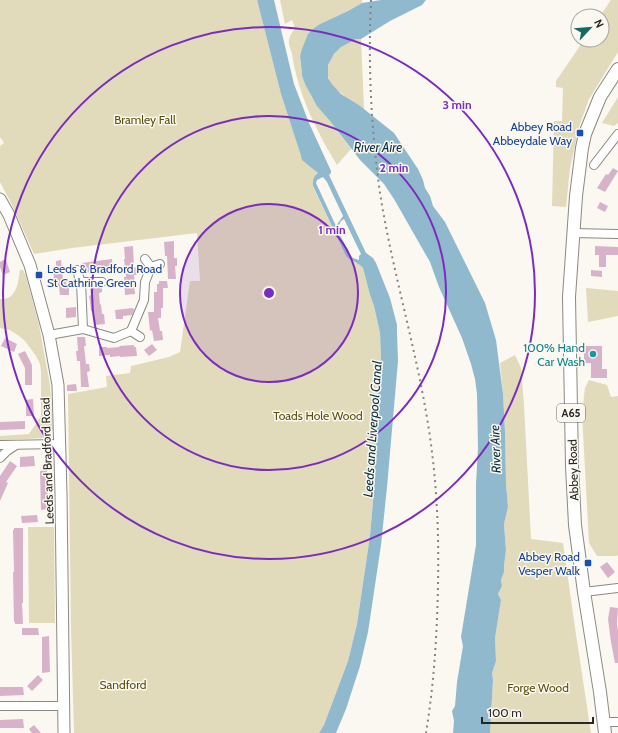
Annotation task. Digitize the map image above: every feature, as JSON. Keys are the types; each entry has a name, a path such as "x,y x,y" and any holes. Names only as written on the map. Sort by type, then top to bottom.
{"main road":[{"name":"Abbey Road","path":"604,728 575,525 572,466 569,303 573,233 582,148 585,134 600,96 618,69"},
{"name":"Leeds and Bradford Road","path":"0,199 15,228 30,265 49,335 58,385 63,585 64,733"}],"street":[{"path":"594,165 618,134"},
{"path":"573,233 618,234"},
{"path":"145,259 151,267"},
{"path":"49,335 83,329 114,338 131,331 144,300 145,282 151,267 160,264"},
{"path":"77,270 82,282 83,329"},
{"path":"82,282 102,282"},
{"path":"131,331 140,337"},
{"path":"0,458 16,444"},
{"path":"0,445 60,444"},
{"path":"584,592 618,588"},
{"path":"0,706 63,706"},
{"path":"604,728 618,722"}],"green space":[{"path":"0,0 257,0 281,94 301,156 318,173 313,187 346,256 353,262 361,264 363,268 380,333 381,357 374,490 370,536 357,624 348,661 324,725 319,733 74,733 68,394 107,387 106,376 130,373 131,366 169,357 180,352 190,281 200,281 197,233 34,254 0,182 0,146 4,143 0,137"},
{"path":"280,0 362,0 362,3 314,28 300,56 302,76 311,96 351,149 337,165 315,125 303,97 289,42 290,36 295,28 292,20 285,24"},
{"path":"611,0 618,0 618,52 589,99 579,127 570,168 566,207 552,206 554,121 562,121 563,88 556,87 556,81 579,48 610,48 610,8 606,8"},
{"path":"356,39 361,39 364,109 337,90 329,79 327,70 334,54 346,44"},
{"path":"618,97 618,123 614,126 602,123"},
{"path":"20,270 23,270 26,276 39,325 50,385 53,429 46,438 0,440 0,436 29,434 41,416 40,364 25,341 10,330 0,328 0,299 10,297 16,290"},
{"path":"586,288 618,291 618,316 588,322"},
{"name":"Forge Wood","path":"515,355 521,368 531,539 563,543 591,733 490,733 493,680 492,673 496,661 495,638 501,600 498,594 502,586 501,580 504,572 506,550 504,524 508,507 503,394 500,363"},
{"path":"589,380 607,385 611,397 618,396 617,556 597,556 589,543 582,414 585,388"},
{"path":"28,527 54,527 55,623 29,623"}],"water":[{"path":"257,0 274,0 294,84 309,123 331,171 329,175 366,253 373,258 376,263 390,298 397,325 398,361 387,487 381,545 368,632 360,666 346,709 336,733 319,733 324,725 348,661 357,624 370,536 374,490 381,357 380,333 363,268 346,256 313,186 315,176 318,173 302,160 281,94","holes":["323,177 327,182 343,216 336,226 316,183 317,180","344,219 361,254 359,256 359,260 350,255 337,229 341,221"]},
{"name":"River Aire","path":"381,0 426,0 422,5 390,21 361,39 356,39 341,47 334,54 328,65 328,78 341,94 359,105 394,133 418,169 433,206 445,222 485,303 496,340 503,394 508,507 504,524 506,550 504,572 501,580 502,586 498,594 501,600 495,638 496,661 492,673 493,680 490,733 453,733 454,721 452,711 455,706 463,646 461,637 476,545 476,484 478,448 477,394 471,364 462,338 439,287 430,262 394,199 384,184 360,160 317,106 302,76 300,56 308,34 314,28 362,3"}],"building":[{"path":"613,168 618,171 605,192 597,188 606,174 608,175"},
{"path":"600,202 608,206 605,212 597,208"},
{"path":"174,241 174,258 177,258 177,266 175,266 176,279 168,279 167,256 165,256 164,242"},
{"path":"133,246 134,268 137,267 137,275 134,275 135,294 125,295 124,277 126,277 124,247"},
{"path":"595,246 618,247 618,255 606,255 606,267 599,267 599,255 595,255"},
{"path":"112,259 113,270 84,273 82,263"},
{"path":"6,260 10,272 3,275 0,262"},
{"path":"61,260 63,280 66,280 67,288 69,287 69,295 60,295 58,280 54,281 53,267 56,266 56,261"},
{"path":"591,270 602,271 602,277 591,276"},
{"path":"159,281 167,281 168,288 163,288 163,308 161,308 161,318 158,318 163,340 154,341 152,330 150,331 148,312 154,312 154,292 157,292 157,284 159,284"},
{"path":"90,288 102,288 102,292 99,293 100,305 101,304 102,314 104,314 105,324 95,325 94,311 91,311 89,296 91,295"},
{"path":"76,307 76,317 66,318 66,308"},
{"path":"133,308 134,310 132,315 123,316 123,319 116,319 115,310"},
{"path":"77,337 85,337 86,346 84,346 86,364 89,364 90,371 87,372 89,387 81,387 80,361 77,361 76,351 78,351"},
{"path":"5,338 17,344 14,352 1,346"},
{"path":"152,344 157,350 149,356 144,350"},
{"path":"134,345 134,347 136,347 137,356 99,356 99,347 107,348"},
{"name":"100% Hand Car Wash","path":"584,346 602,346 602,369 607,369 607,378 591,378 591,363 584,363"},
{"path":"25,351 32,365 32,385 25,385 25,368 18,354"},
{"path":"76,384 77,391 67,391 67,385"},
{"path":"33,399 34,416 26,416 26,400"},
{"path":"25,421 25,429 0,430 0,422"},
{"path":"34,456 35,466 20,467 20,457"},
{"path":"10,461 17,466 6,482 8,483 0,501 0,476"},
{"path":"47,470 48,509 41,510 40,471"},
{"path":"37,515 38,522 22,523 21,516"},
{"path":"14,528 23,528 23,624 15,624 14,622"},
{"path":"607,562 615,572 608,578 600,567"},
{"path":"610,607 618,608 618,663 615,663 611,642 608,619"},
{"path":"22,628 38,628 39,635 22,635"},
{"path":"49,636 50,672 42,673 42,637"},
{"path":"38,675 43,680 32,691 27,686"},
{"path":"0,687 23,687 24,695 0,696"},
{"path":"23,719 24,728 0,728 0,720"},
{"path":"34,725 41,733 32,733 29,729"}],"railway":[{"path":"371,0 371,96 374,145 380,193 385,224 425,406 436,492 438,548 437,622 435,659 426,733"}],"place":[{"name":"Abbey Road Abbeydale Way","path":"580,133"},
{"name":"Leeds & Bradford Road St Cathrine Green","path":"39,275"},
{"name":"100% Hand Car Wash","path":"593,354"},
{"name":"Abbey Road Vesper Walk","path":"588,563"}],"park label":[{"name":"Bramley Fall","path":"145,119"},
{"name":"Toads Hole Wood","path":"318,415"},
{"name":"Sandford","path":"123,684"}],"water label":[{"name":"Leeds and Liverpool Canal","path":"372,429"}]}
